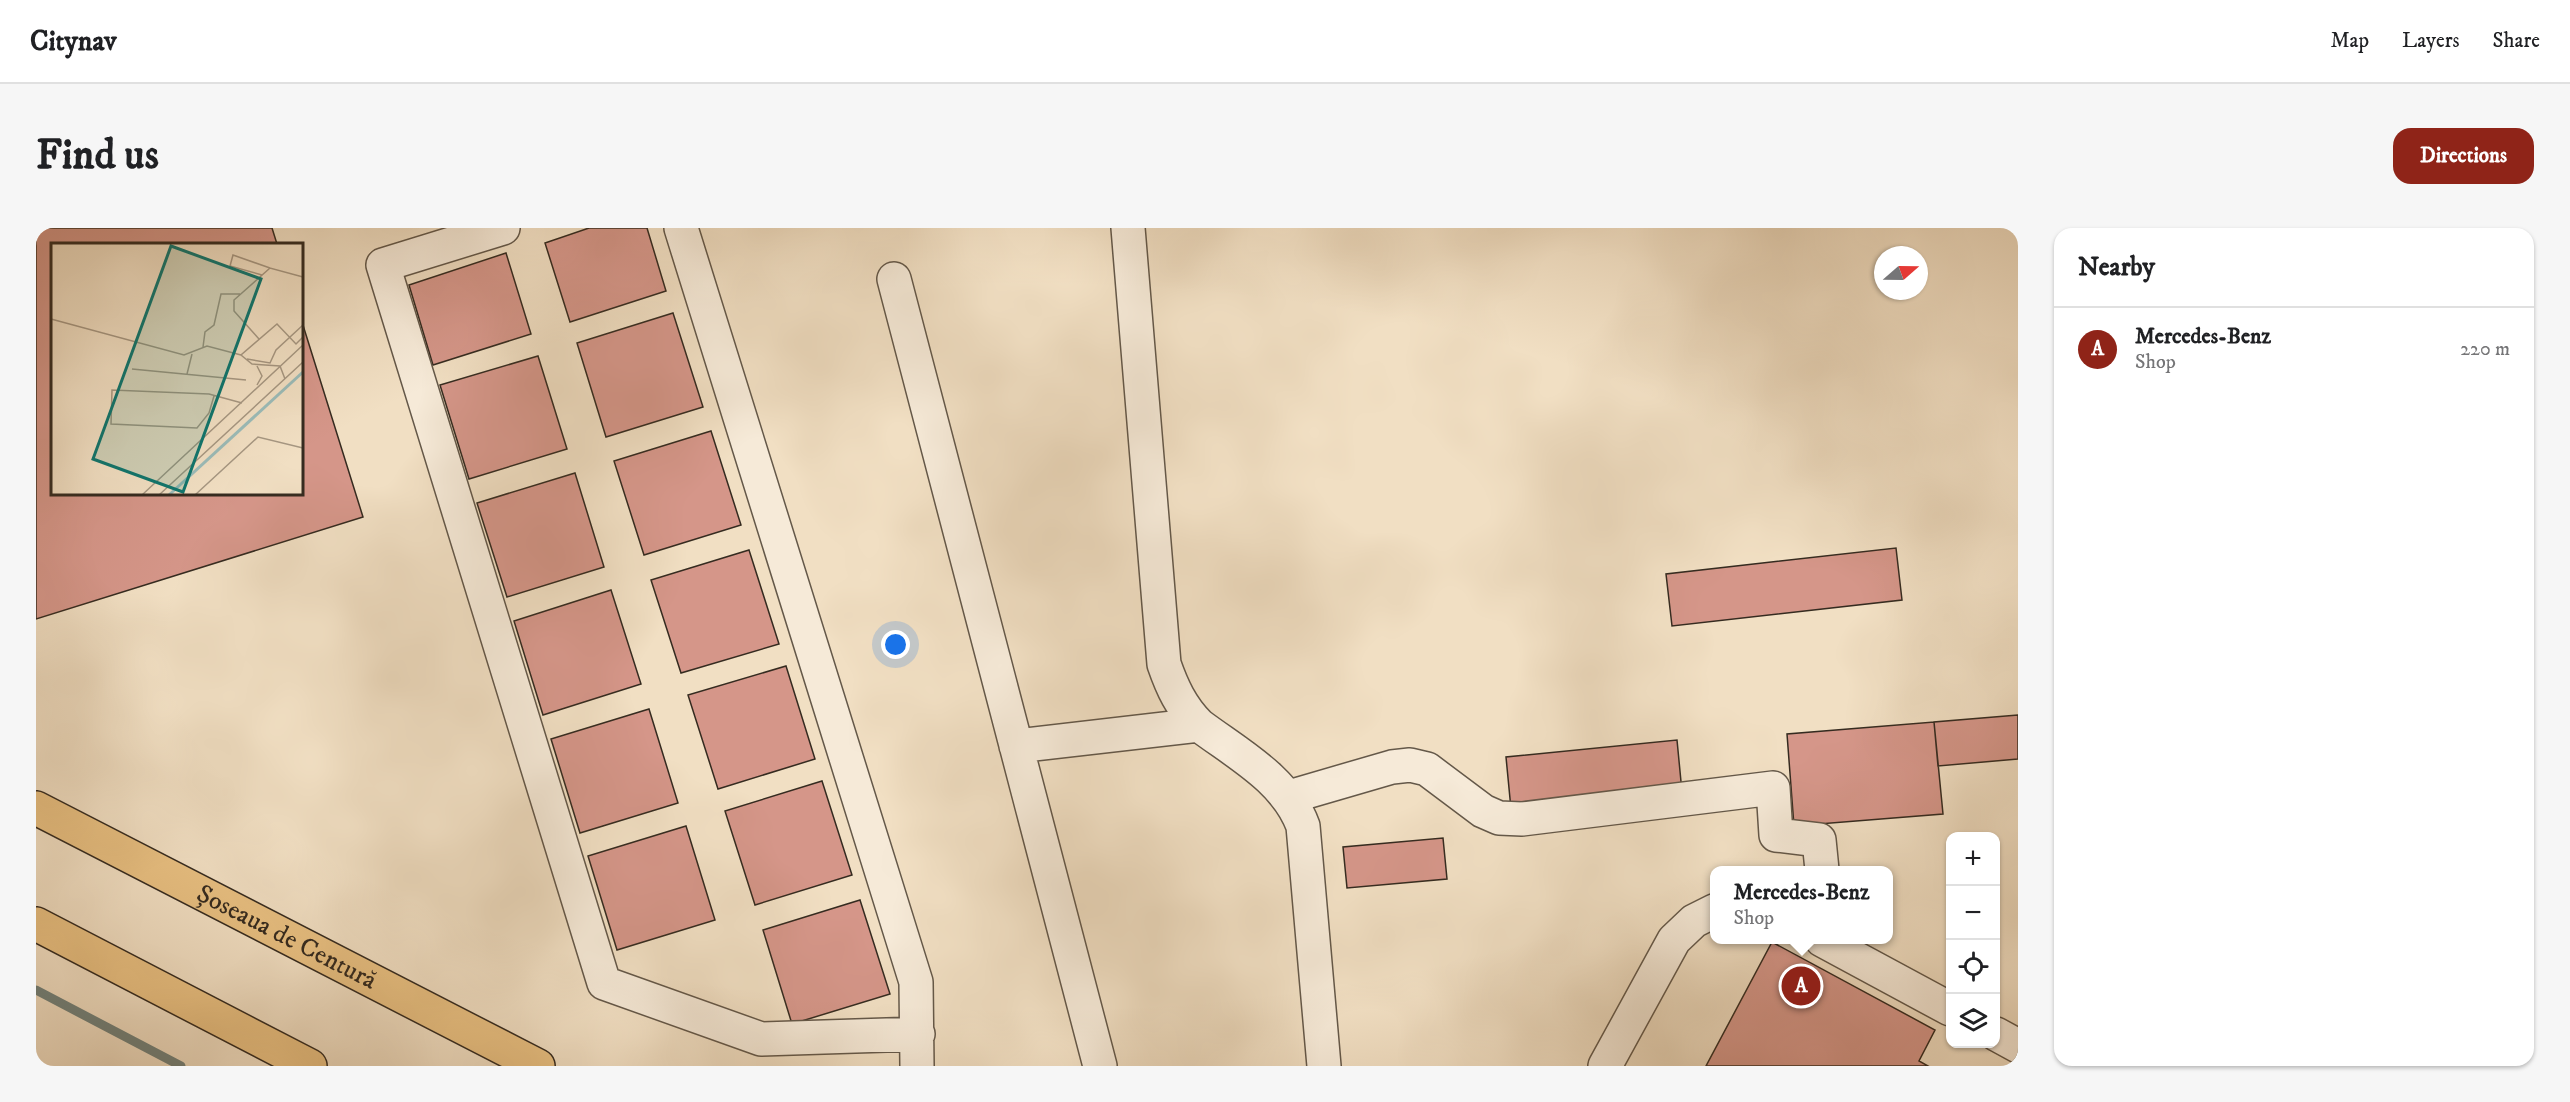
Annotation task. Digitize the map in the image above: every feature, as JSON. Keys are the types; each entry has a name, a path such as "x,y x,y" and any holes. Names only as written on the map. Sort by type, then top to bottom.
{"main road":[{"name":"Șoseaua de Centură","path":"36,808 538,1066"},
{"path":"36,924 310,1066"}],"lane":[{"path":"503,228 383,265 604,983 761,1039 918,1050 916,982 681,228"},
{"path":"1128,228 1164,664 1179,700 1198,725 1279,785 1298,812 1303,826 1324,1066"},
{"path":"894,279 1100,1066"},
{"path":"1016,746 1198,725"},
{"path":"1289,797 1392,767 1410,765 1427,769 1483,811 1499,818 1522,819 1773,788 1776,835 1819,840 1822,866"},
{"path":"1605,1066 1674,940 1694,921 1710,913"},
{"path":"1832,944 1946,1008"},
{"path":"2000,1037 2018,1046"}],"building":[{"path":"36,228 272,228 277,243 51,243 51,495 303,495 303,325 363,517 36,619"},
{"path":"589,228 647,228 666,291 570,322 545,243"},
{"path":"506,253 531,334 433,365 409,285"},
{"path":"673,313 703,407 606,437 577,343"},
{"path":"538,356 567,449 469,479 440,385"},
{"path":"711,431 741,525 644,555 614,461"},
{"path":"575,473 604,567 507,597 477,503"},
{"path":"1896,548 1902,600 1672,626 1666,574"},
{"path":"749,550 779,644 681,673 651,580"},
{"path":"611,590 641,684 543,715 514,621"},
{"path":"786,666 815,759 718,789 688,695"},
{"path":"649,709 678,803 580,833 551,739"},
{"path":"2018,715 2018,759 1938,766 1934,722"},
{"path":"1934,722 1943,814 1794,826 1787,734"},
{"path":"1677,740 1682,792 1511,809 1506,757"},
{"path":"822,781 852,875 755,905 725,811"},
{"path":"686,826 715,920 617,950 588,856"},
{"path":"1443,838 1447,879 1347,888 1343,847"},
{"path":"860,900 890,994 792,1024 763,930"},
{"path":"1771,944 1776,944 1935,1030 1919,1061 1928,1066 1706,1066"}],"waterway":[{"path":"36,990 181,1066"}],"place":[{"name":"Mercedes-Benz","path":"1801,986"}]}
